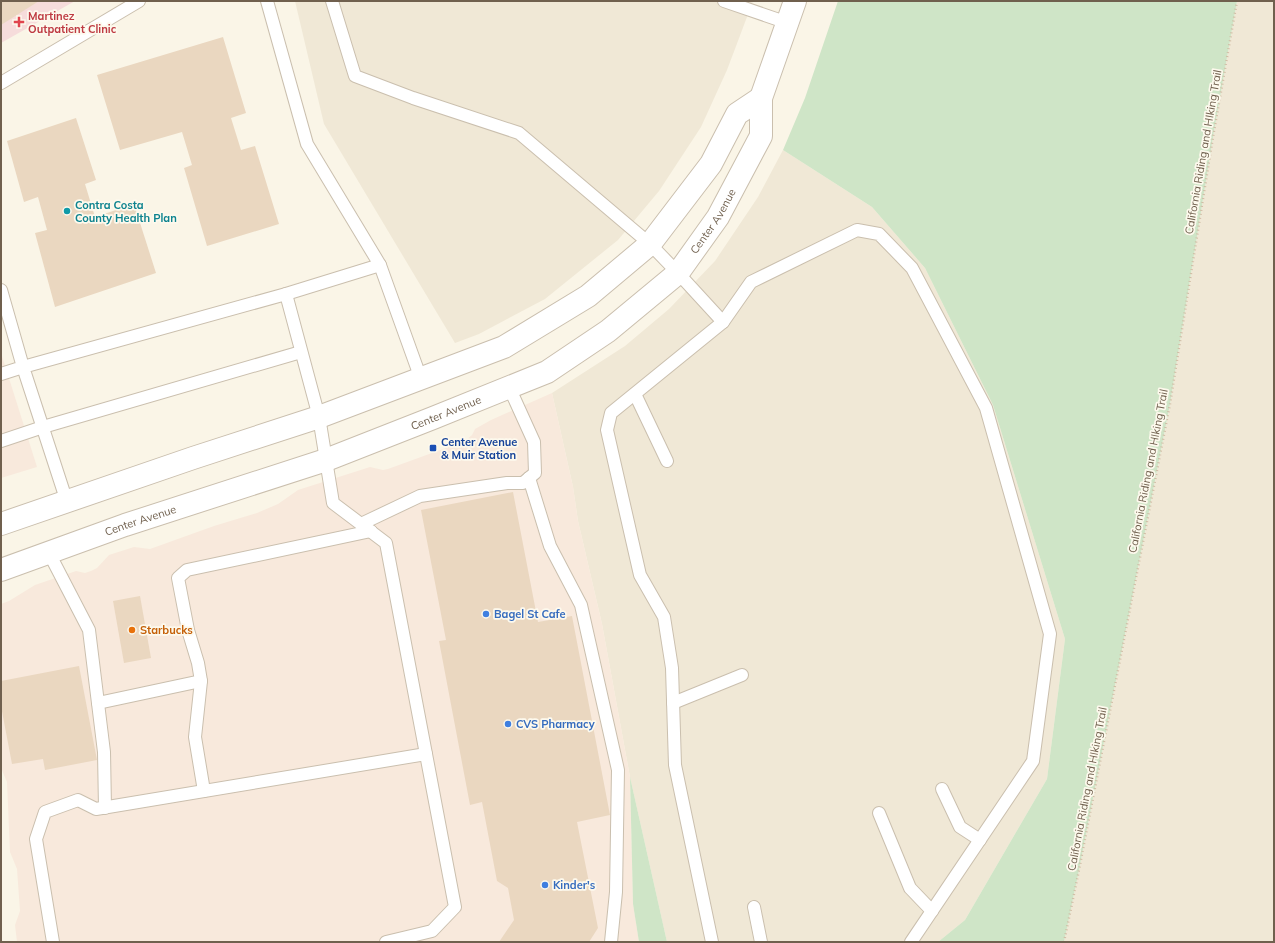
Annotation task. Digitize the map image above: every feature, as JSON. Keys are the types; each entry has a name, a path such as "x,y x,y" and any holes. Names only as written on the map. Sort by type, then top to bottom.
{"street":[{"name":"Center Avenue","path":"1,570 124,525 326,460 547,372 608,331 678,273 718,217 762,136 761,98 795,1"},
{"path":"1,524 319,416 504,347 588,296 650,244 711,164 737,114 761,98"}],"lane":[{"path":"1,84 139,1"},
{"path":"267,1 307,144 380,265 421,379"},
{"path":"332,1 355,76 413,98 519,133 650,244 724,322"},
{"path":"724,1 788,23"},
{"path":"712,942 675,765 672,668 664,617 640,575 607,430 611,413 724,322 751,282 856,230 880,234 912,268 986,408 1050,634 1033,761 911,942"},
{"path":"1,374 286,294 380,265"},
{"path":"1,290 23,367 67,502"},
{"path":"286,294 319,416 333,503 386,543 455,907 432,931 386,942"},
{"path":"1,441 43,427 301,352"},
{"path":"204,791 195,737 201,681 198,663 188,630 178,578 187,570 366,528 420,496 507,483 523,483 536,473 534,442 509,387"},
{"path":"635,394 667,461"},
{"path":"529,478 550,546 581,605 618,770 616,892 611,942"},
{"path":"49,553 89,630 104,752 105,808"},
{"path":"673,703 742,675"},
{"path":"98,703 201,681"},
{"path":"53,942 36,839 45,812 78,800 96,809 105,808 426,754"},
{"path":"942,789 960,827 980,840"},
{"path":"879,813 910,888 932,911"},
{"path":"754,907 761,942"}],"path":[{"name":"California Riding and HIking Trail","path":"1064,942 1170,404 1213,137 1237,1"}],"shaded area":[{"name":"Martinez Outpatient Clinic","path":"1,1 75,1 1,43"},
{"path":"295,1 753,1 727,70 701,127 659,191 618,240 545,299 479,334 455,343 324,124"},
{"path":"1237,1 1274,1 1274,942 1064,942 1170,405 1213,137"},
{"path":"783,150 872,207 925,268 993,405 1065,639 1047,779 965,920 938,942 667,942 630,777 602,624 578,521 573,487 552,393 625,346 669,309 715,261 758,197"},
{"path":"1,353 37,467 1,478"},
{"path":"552,393 573,487 578,521 602,624 630,777 633,904 639,942 17,942 15,925 20,911 17,869 10,852 7,782 1,768 1,604 9,601 35,585 76,571 85,573 91,571 97,568 109,555 134,547 150,549 214,526 257,513 278,504 298,490 370,467 383,470 388,469 465,441 472,435 475,429 491,420"}],"green space":[{"path":"838,1 1237,1 1213,137 1170,404 1064,942 938,942 965,920 1047,779 1065,639 993,405 925,268 872,207 783,150 805,98"},
{"path":"630,777 667,942 639,942 633,904"}],"building":[{"path":"1,1 39,1 1,25"},
{"path":"223,37 246,113 231,118 241,150 255,146 279,224 207,246 184,168 192,165 182,132 120,150 97,75"},
{"name":"Contra Costa County Health Plan","path":"76,118 96,180 85,184 95,217 134,204 156,273 55,307 35,233 47,230 38,197 24,202 7,141"},
{"path":"513,492 538,622 572,616 610,815 577,822 598,928 589,942 499,942 514,920 508,888 497,881 482,802 470,805 439,641 446,640 421,510"},
{"name":"Starbucks","path":"140,596 151,658 124,663 113,601"},
{"path":"79,666 97,760 45,770 43,759 12,764 1,706 1,681"}],"place":[{"name":"Martinez Outpatient Clinic","path":"19,22"},
{"name":"Contra Costa County Health Plan","path":"67,211"},
{"name":"Center Avenue & Muir Station","path":"433,448"},
{"name":"Bagel St Cafe","path":"486,614"},
{"name":"Starbucks","path":"132,630"},
{"name":"CVS Pharmacy","path":"508,724"},
{"name":"Kinder's","path":"545,885"}]}
